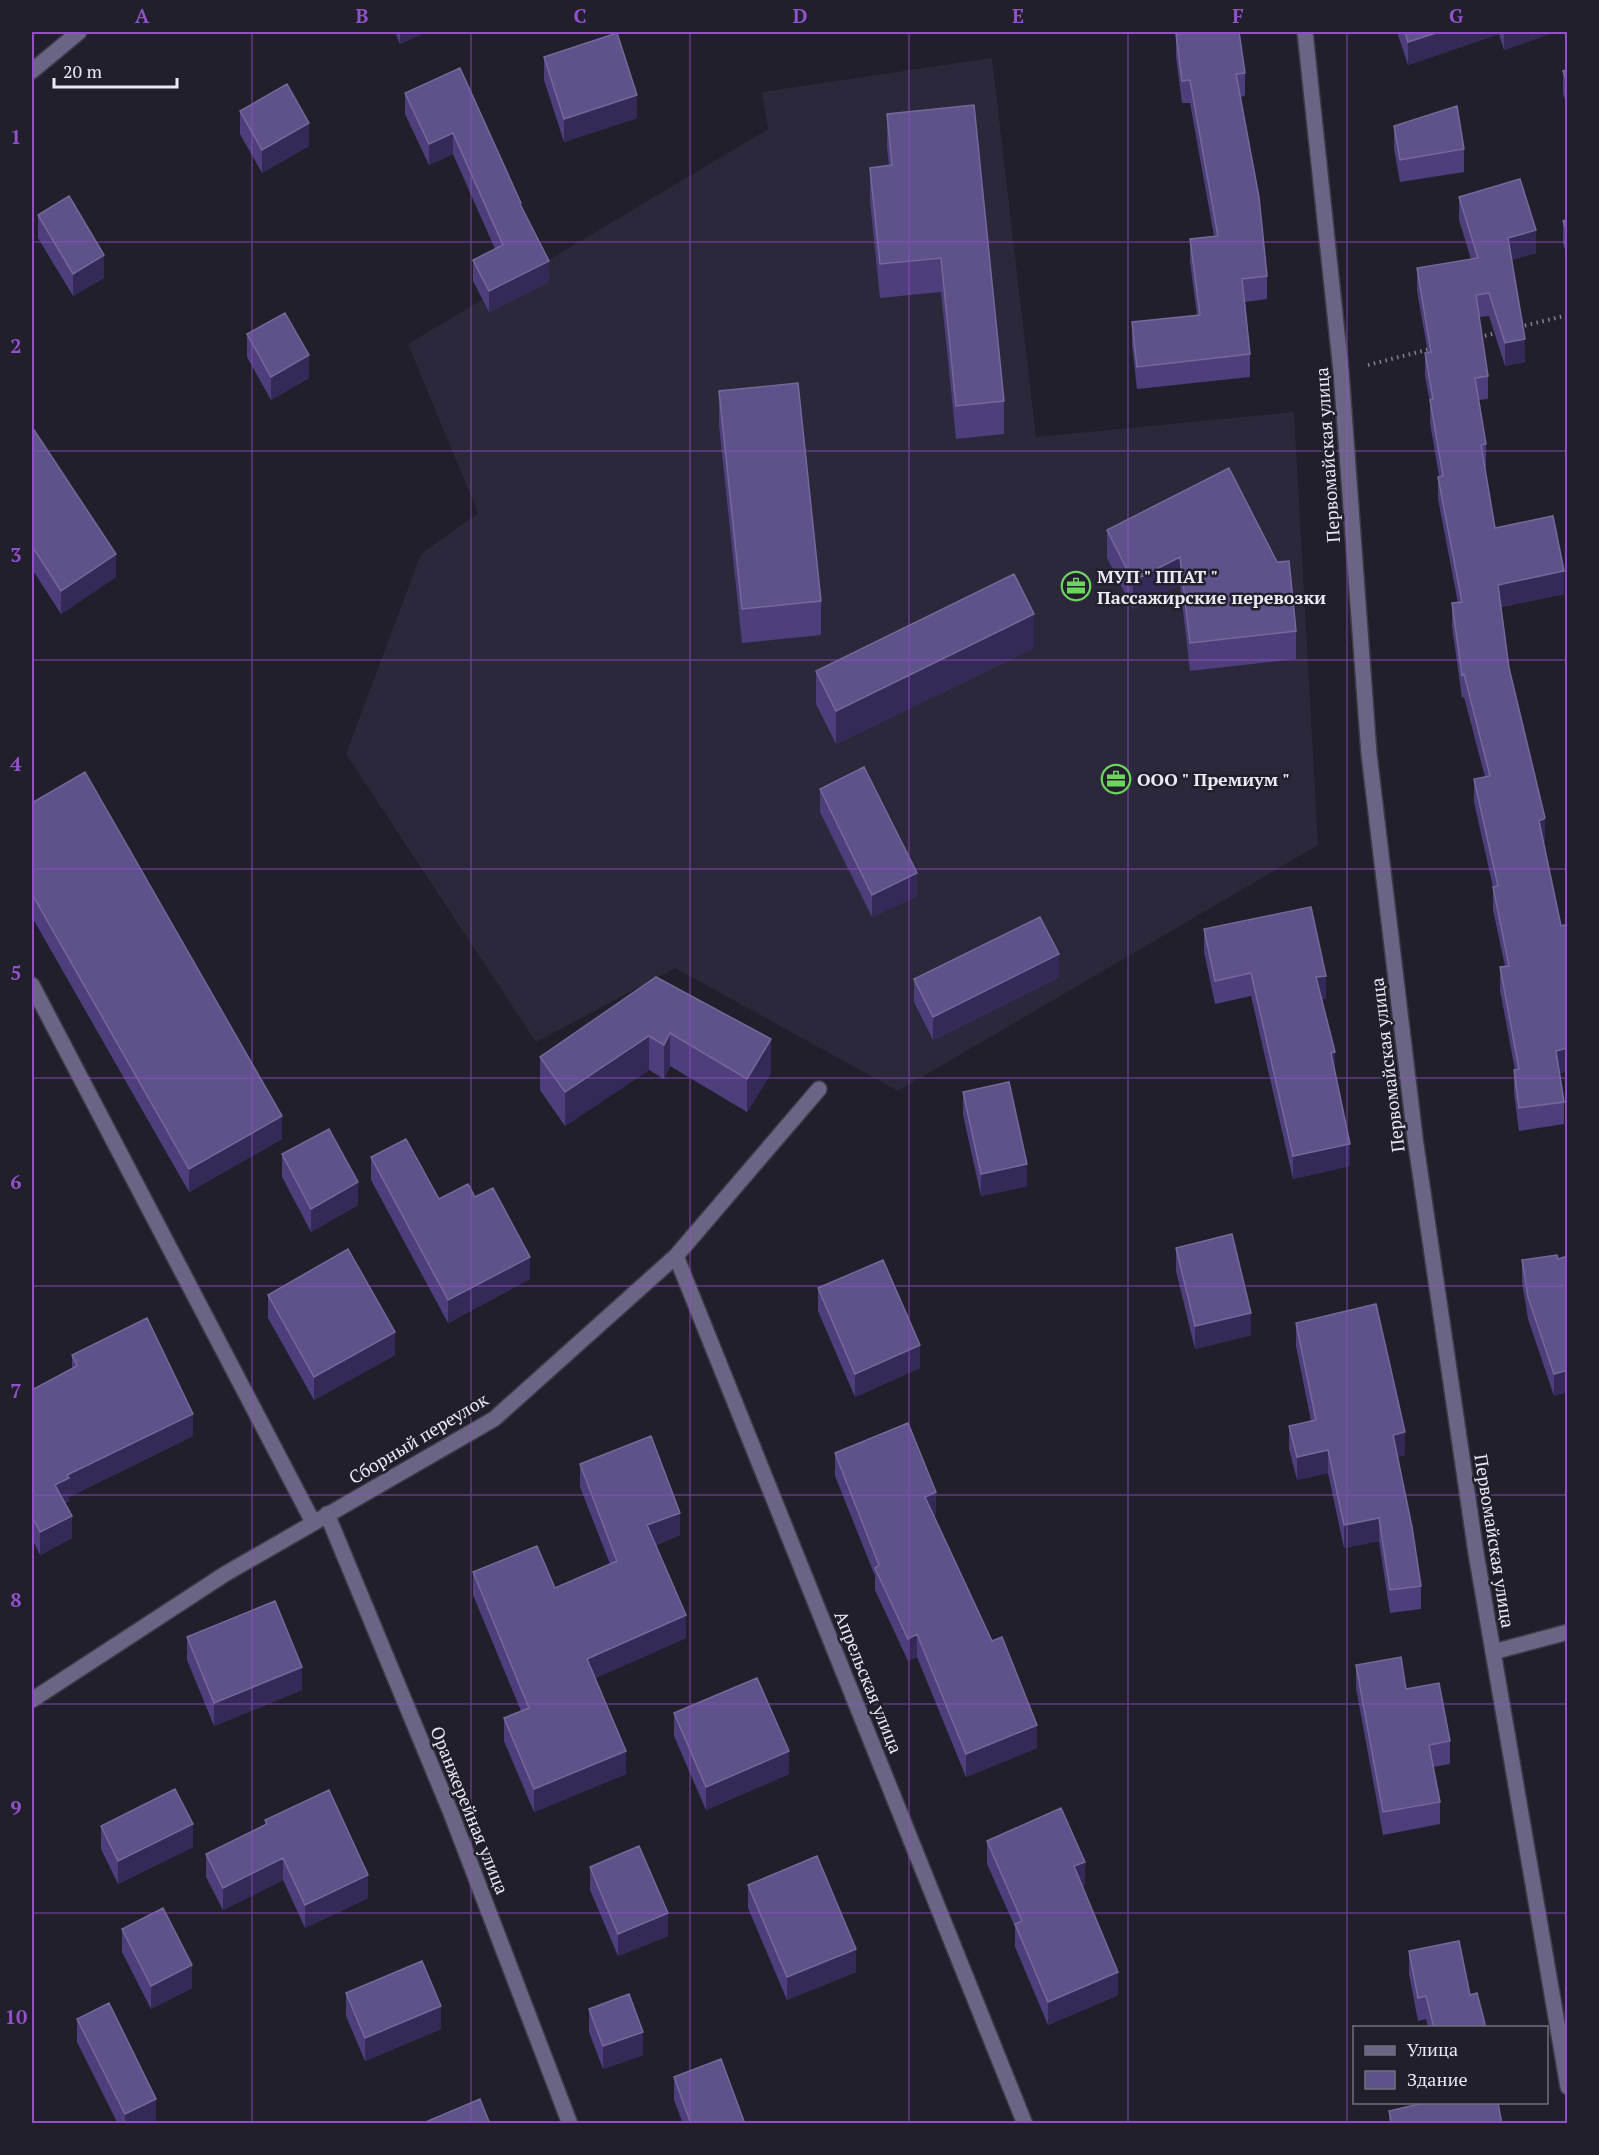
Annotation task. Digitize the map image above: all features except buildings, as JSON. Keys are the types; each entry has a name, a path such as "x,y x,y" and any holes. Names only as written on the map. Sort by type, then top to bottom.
{"street":[{"path":"32,71 80,32"},
{"name":"Первомайская улица","path":"1305,32 1341,371 1369,754 1414,1138 1476,1553 1568,2087"},
{"path":"32,985 312,1522"},
{"name":"Сборный переулок","path":"32,1700 225,1574 494,1419 676,1256 819,1089"},
{"name":"Апрельская улица","path":"676,1256 1025,2124"},
{"name":"Оранжерейная улица","path":"327,1514 451,1813 570,2124"},
{"path":"1493,1652 1568,1632"}],"path":[{"path":"1514,328 1568,315"},
{"path":"1468,340 1502,331"},
{"path":"1341,371 1433,348"}],"shaded area":[{"path":"992,58 1036,437 1294,412 1318,845 898,1091 675,968 536,1042 346,754 421,554 478,513 408,344 768,129 762,92"}],"place":[{"name":"МУП \" ППАТ \" Пассажирские перевозки","path":"1076,586"},
{"name":"ООО \" Премиум \"","path":"1116,779"}]}
